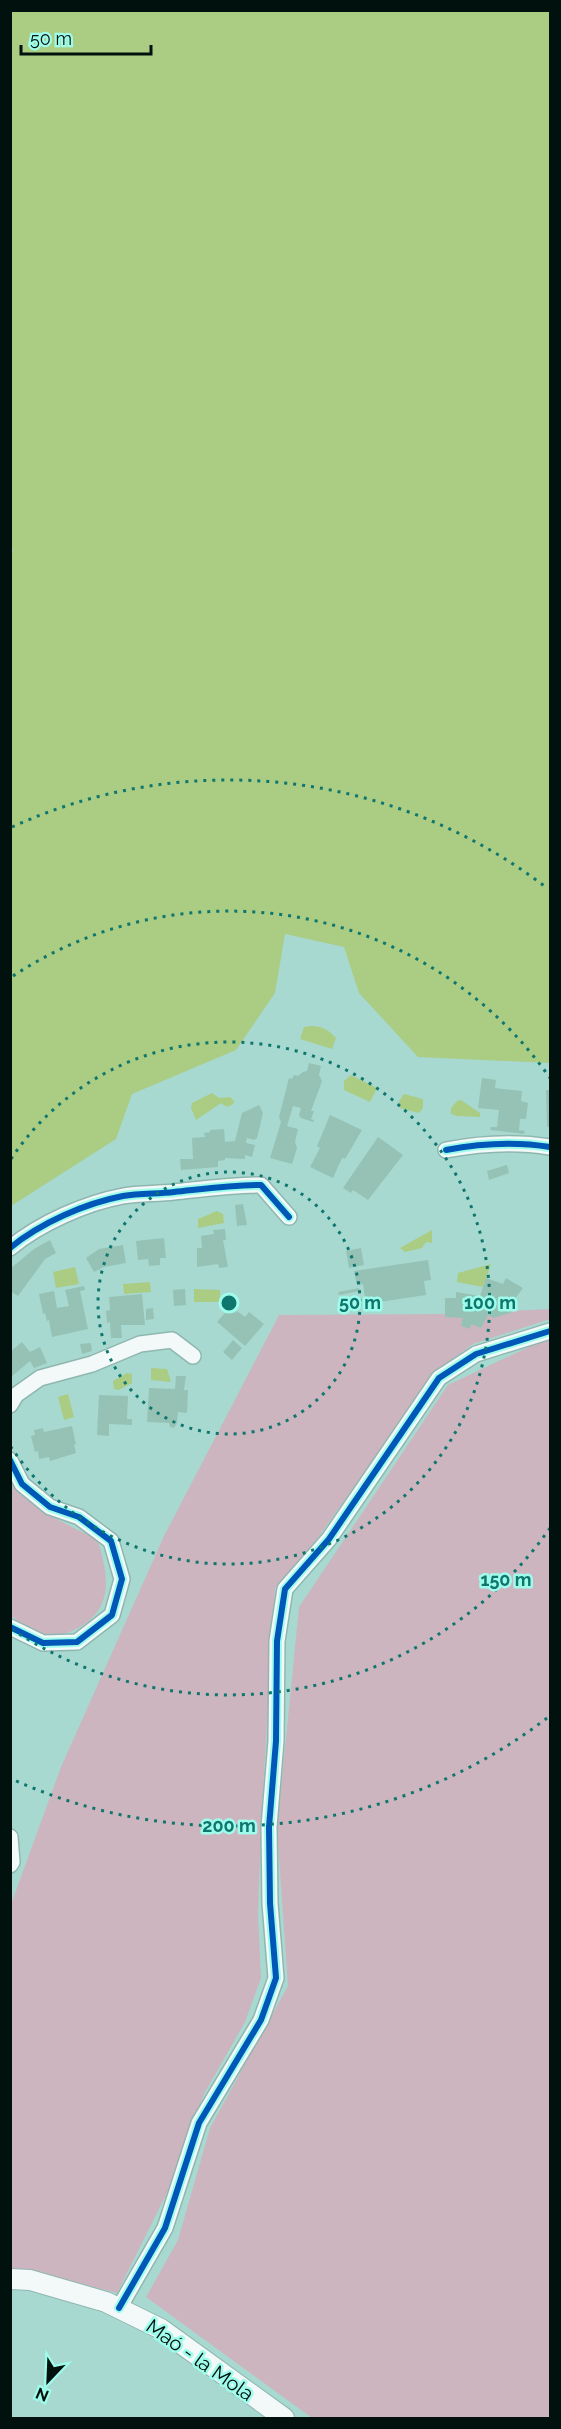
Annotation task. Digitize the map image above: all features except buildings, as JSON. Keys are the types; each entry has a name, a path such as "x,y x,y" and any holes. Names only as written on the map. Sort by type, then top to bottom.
{"main road":[{"name":"Maó - la Mola","path":"10,2279 30,2280 106,2302 161,2329 284,2418"}],"street":[{"path":"447,1150 481,1143 521,1143 550,1147"},
{"path":"10,1248 20,1240 70,1213 100,1201 126,1196 230,1185 261,1185 289,1216"},
{"path":"119,2308 165,2228 199,2123 261,2020 276,1978 270,1903 268,1827 276,1741 277,1641 285,1589 329,1539 439,1378 476,1354 550,1331"},
{"path":"10,1405 16,1395 40,1378 92,1364 140,1344 172,1340 193,1356"},
{"path":"10,1460 22,1484 50,1507 79,1517 111,1541 122,1579 112,1616 77,1642 43,1643 10,1626"},
{"path":"10,1837 12,1862 10,1865"}],"shaded area":[{"path":"11,10 550,11 550,1063 418,1057 359,993 344,947 285,934 275,993 236,1050 132,1094 116,1139 11,1206 10,559 13,550 10,548"},
{"path":"304,1027 325,1029 336,1038 332,1049 300,1039"},
{"path":"351,1075 377,1088 370,1102 344,1090 344,1081"},
{"path":"212,1093 219,1098 230,1097 234,1101 233,1104 227,1107 221,1103 196,1120 191,1108 192,1103"},
{"path":"404,1094 423,1099 423,1108 419,1113 400,1108 399,1101"},
{"path":"461,1100 480,1113 480,1117 451,1114 451,1108"},
{"path":"217,1211 223,1214 224,1223 198,1228 198,1219"},
{"path":"432,1230 432,1243 426,1242 422,1248 405,1252 400,1248"},
{"path":"491,1264 483,1287 457,1282 458,1273"},
{"path":"75,1267 79,1284 56,1288 53,1272"},
{"path":"150,1282 151,1292 124,1294 123,1284"},
{"path":"194,1289 220,1290 220,1302 194,1302"},
{"path":"550,1309 550,1319 473,1344 434,1374 317,1539 275,1588 261,1825 258,1915 261,1978 245,2022 204,2094 168,2191 117,2293 21,2269 11,2269 10,1907 61,1767 164,1536 279,1315 447,1314"},
{"path":"550,1337 550,2418 312,2418 146,2297 178,2240 210,2128 288,1986 277,1829 299,1607 448,1385"},
{"path":"151,1368 167,1369 171,1382 151,1380"},
{"path":"127,1373 132,1374 132,1383 119,1390 114,1389 113,1381"},
{"path":"68,1394 74,1417 64,1420 58,1397"},
{"path":"10,1481 39,1508 97,1539 106,1579 102,1602 97,1613 70,1632 46,1636 37,1634 11,1616"}],"cycle path":[{"path":"446,1150 498,1144 550,1147"},
{"path":"10,1248 35,1230 64,1215 109,1199 129,1195 261,1185 289,1217"},
{"path":"119,2308 165,2228 199,2123 261,2020 276,1978 270,1903 269,1827 276,1741 277,1641 285,1589 329,1539 439,1378 476,1354 550,1331"},
{"path":"10,1460 22,1484 50,1507 79,1517 111,1541 122,1579 112,1615 77,1642 43,1643 10,1627"}]}
